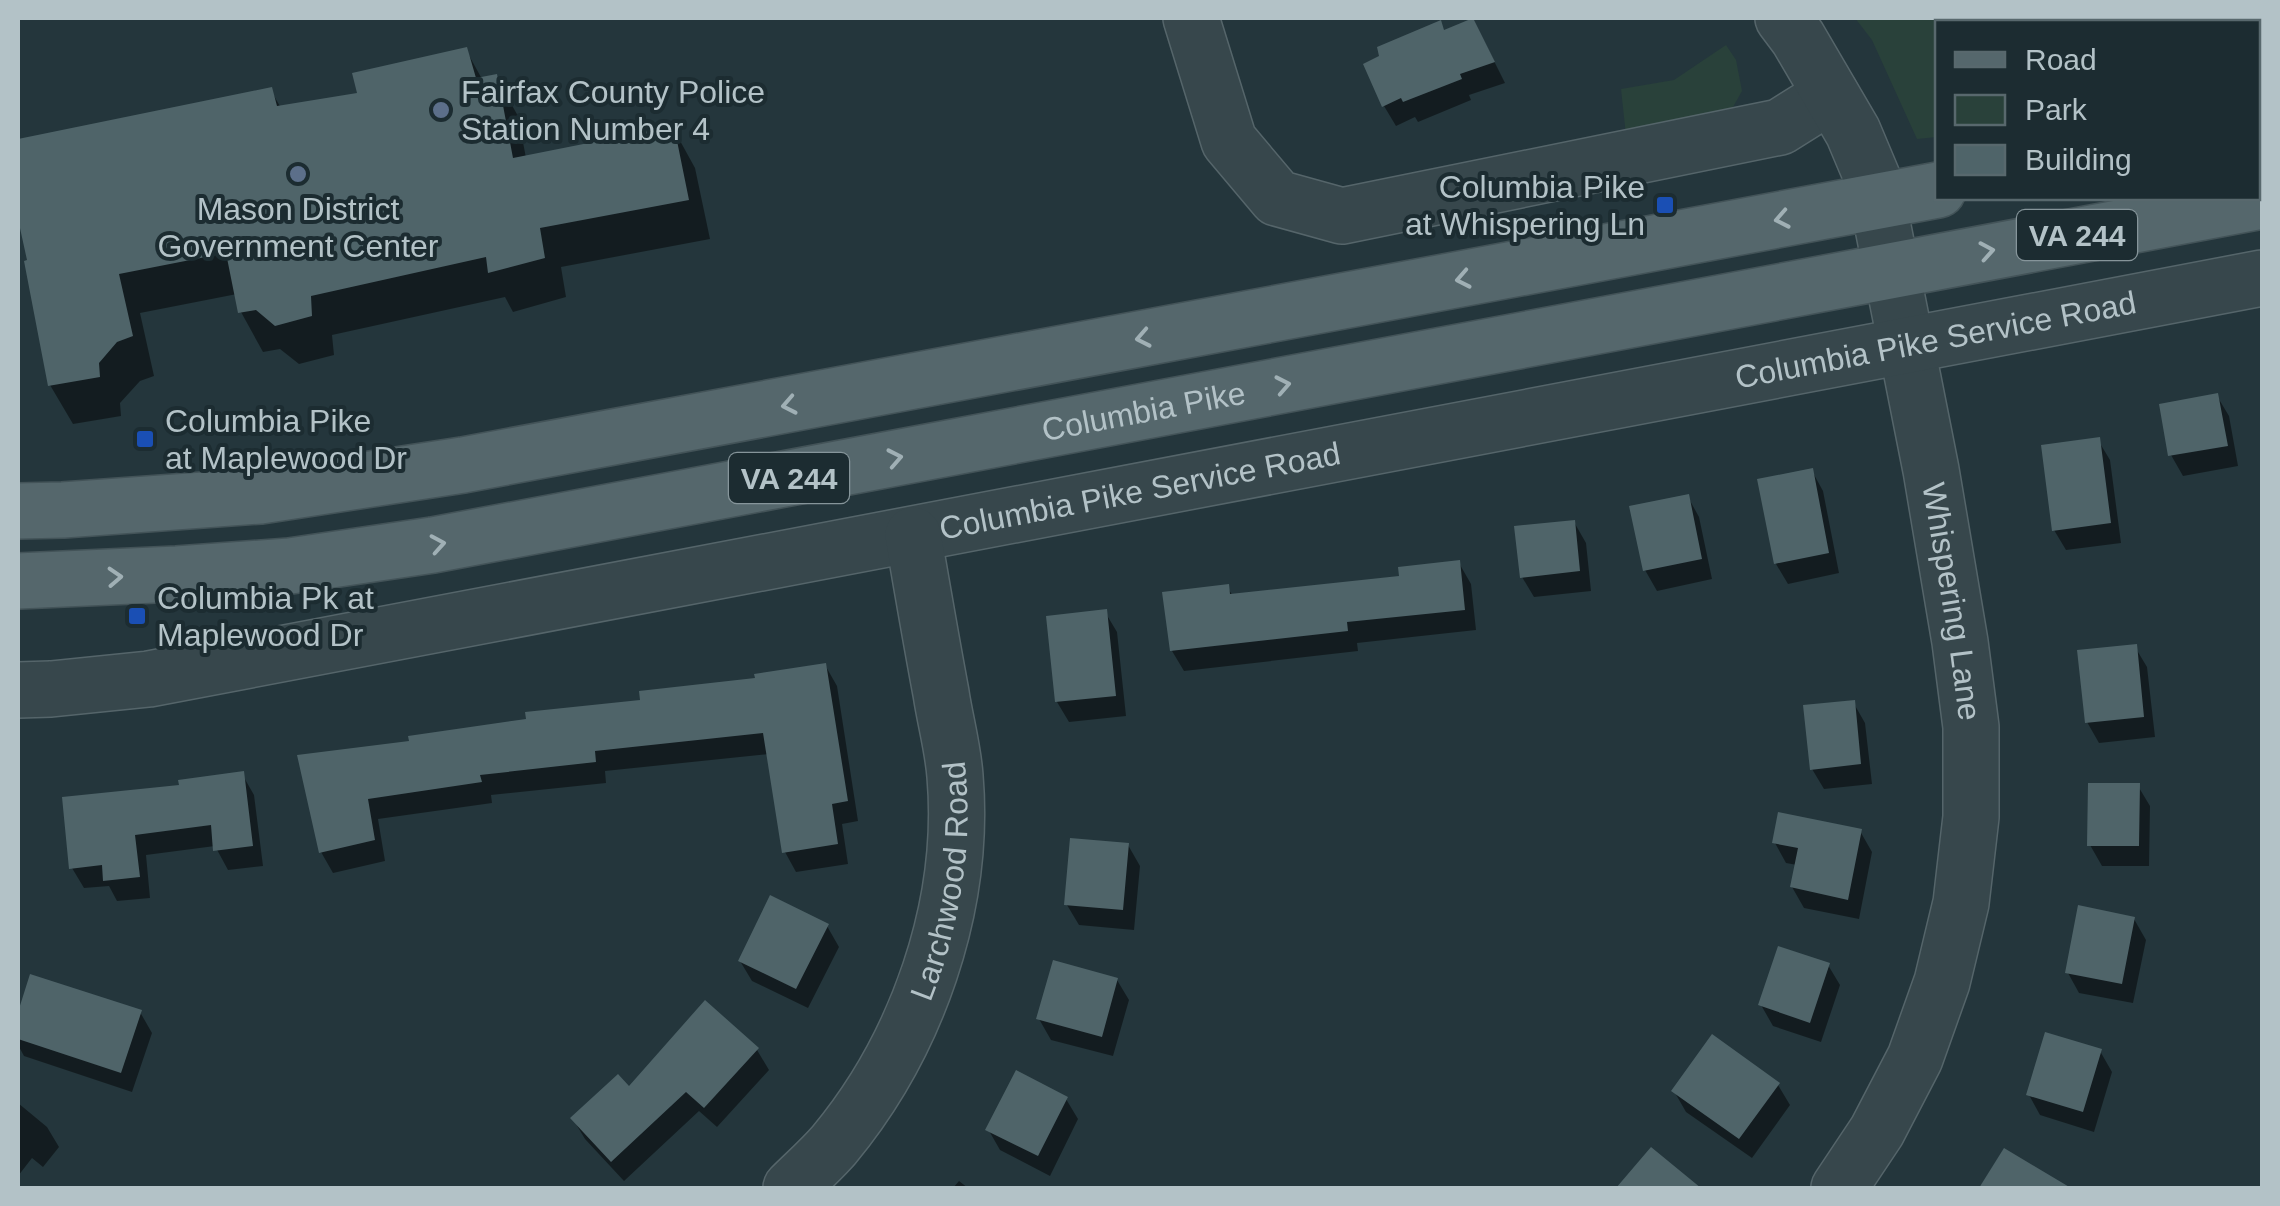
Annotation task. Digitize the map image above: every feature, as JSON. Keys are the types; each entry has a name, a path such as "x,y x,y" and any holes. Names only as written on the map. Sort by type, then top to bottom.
{"main road":[{"name":"VA 244","path":"18,511 260,496 462,466 1935,191"},
{"name":"Columbia Pike","path":"18,580 290,566 433,545 2262,201"}],"street":[{"path":"1191,18 1229,141 1277,198 1342,216 1780,126 1831,94"},
{"name":"Whispering Lane","path":"1783,18 1831,94 1874,182 1931,470 1971,727 1971,817 1961,903 1942,982 1914,1058 1877,1132 1839,1188"},
{"name":"Columbia Pike Service Road","path":"18,690 149,679 2262,278"},
{"name":"Larchwood Road","path":"791,1188 833,1146 862,1107 904,1035 931,968 949,900 956,840 955,775 912,534"}],"green space":[{"path":"1855,18 2056,20 1935,20 1935,137 1917,139 1872,40"},
{"path":"1726,45 1736,60 1742,91 1724,123 1627,145 1621,89 1674,80"}],"building":[{"path":"1473,18 1495,62 1460,74 1462,79 1382,107 1363,64 1379,56 1377,47 1441,20 1444,30"},
{"path":"467,47 476,78 497,74 513,158 674,126 689,200 540,228 545,258 488,273 486,257 311,296 312,316 275,326 256,310 238,313 226,253 119,274 133,336 117,342 99,363 100,377 48,386 18,219 18,139 272,87 277,106 357,93 352,73"},
{"path":"2218,393 2228,446 2168,456 2159,404"},
{"path":"2100,437 2111,523 2052,531 2041,445"},
{"path":"1813,468 1829,553 1774,564 1757,479"},
{"path":"1689,494 1702,559 1643,571 1629,506"},
{"path":"1575,520 1580,571 1520,578 1514,526"},
{"path":"1460,560 1465,610 1347,622 1348,631 1170,651 1162,592 1229,584 1230,594 1399,576 1398,567"},
{"path":"1107,609 1116,696 1055,702 1046,616"},
{"path":"2137,644 2144,717 2085,723 2077,650"},
{"path":"826,663 848,801 832,804 838,844 782,853 763,733 595,751 596,762 480,775 482,782 368,799 375,840 319,853 297,755 409,741 408,736 526,719 525,712 640,700 639,691 755,678 754,674"},
{"path":"1855,700 1861,764 1810,770 1803,705"},
{"path":"244,771 253,846 213,851 211,825 135,835 140,877 103,881 102,865 69,869 62,797 179,785 178,780"},
{"path":"2088,783 2140,783 2139,846 2087,846"},
{"path":"1778,812 1862,829 1848,900 1790,887 1798,848 1772,843"},
{"path":"1070,838 1129,843 1123,910 1064,905"},
{"path":"770,895 829,924 796,989 738,961"},
{"path":"2078,905 2135,917 2122,984 2065,973"},
{"path":"1778,946 1830,963 1810,1023 1758,1005"},
{"path":"1053,960 1118,978 1102,1037 1036,1019"},
{"path":"30,974 142,1010 121,1073 18,1039 18,1012"},
{"path":"705,1000 759,1048 704,1108 686,1092 611,1162 570,1118 618,1074 629,1086"},
{"path":"2045,1032 2102,1049 2083,1112 2026,1095"},
{"path":"1712,1034 1780,1083 1739,1139 1671,1091"},
{"path":"1016,1070 1068,1097 1038,1156 985,1130"},
{"path":"1651,1147 1701,1188 1616,1188"},
{"path":"2004,1148 2071,1188 1979,1188"}],"place":[{"name":"Fairfax County Police Station Number 4","path":"441,110"},
{"name":"Mason District Government Center","path":"298,174"},
{"name":"Columbia Pike at Whispering Ln","path":"1665,205"},
{"name":"Columbia Pike at Maplewood Dr","path":"145,439"},
{"name":"Columbia Pk at Maplewood Dr","path":"137,616"}]}
